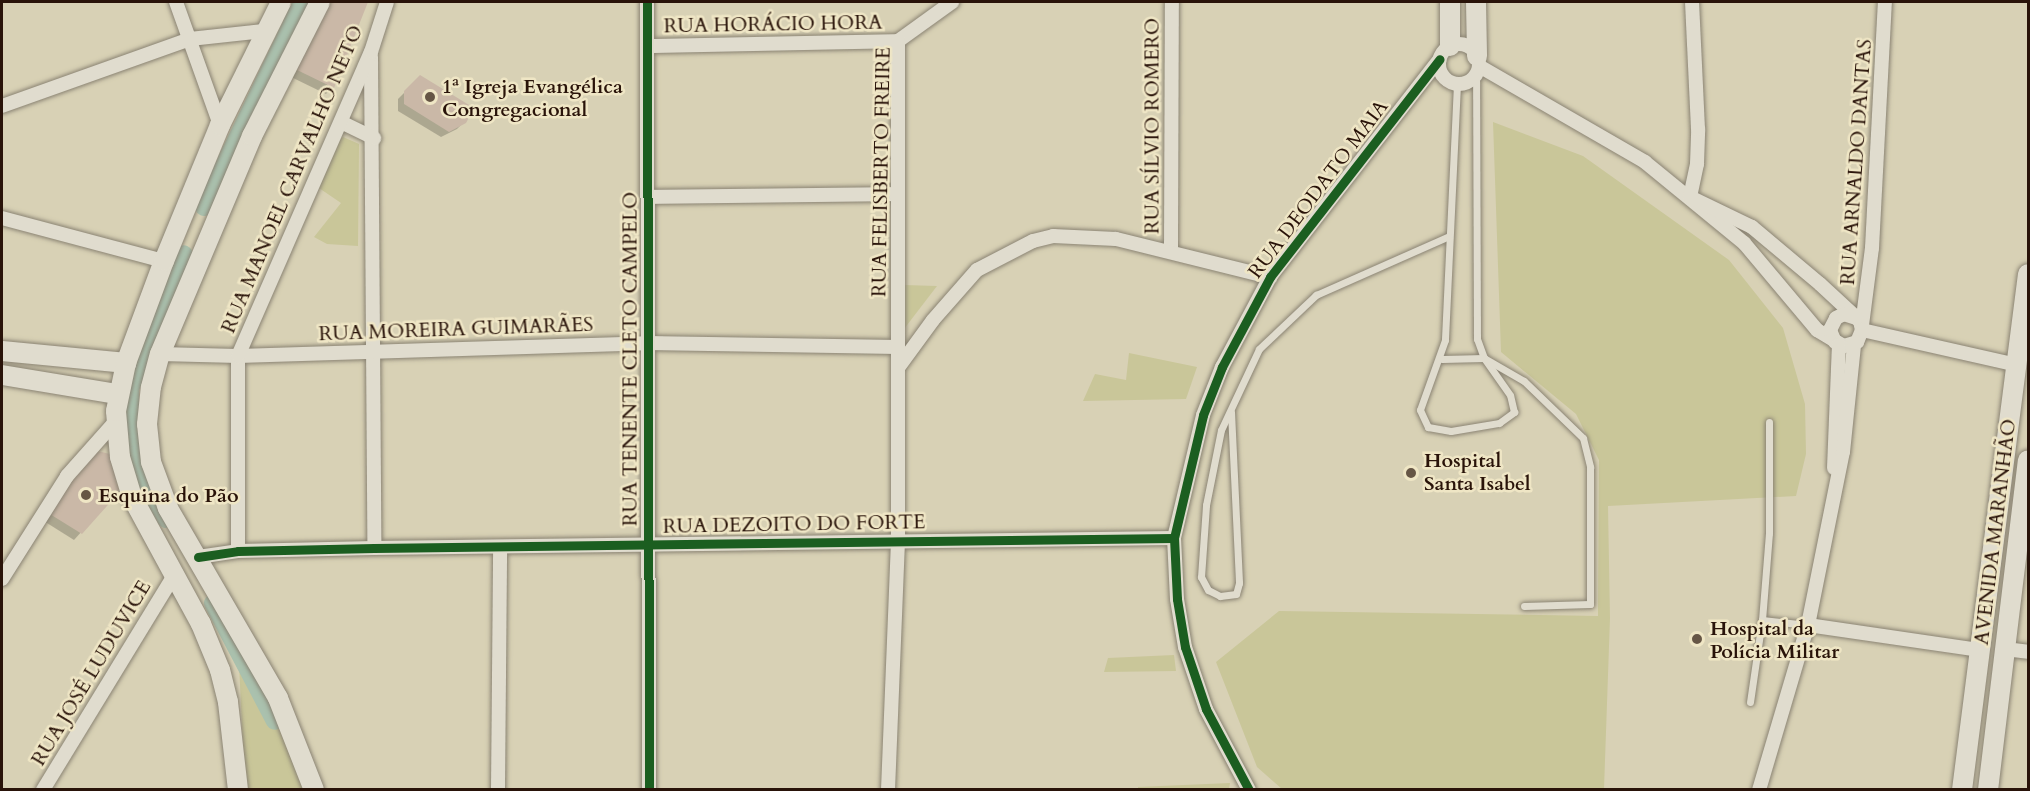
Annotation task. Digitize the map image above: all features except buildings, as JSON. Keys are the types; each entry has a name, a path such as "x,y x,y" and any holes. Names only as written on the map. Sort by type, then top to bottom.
{"main road":[{"path":"238,789 228,702 220,670 201,624 173,577 132,497 120,457 115,422 117,394 126,363 164,261 220,125 264,31 281,2"},
{"path":"314,789 278,698 168,508 151,462 147,424 151,387 160,354 252,136 320,2"},
{"path":"1445,52 1450,2"},
{"path":"1476,2 1478,65"},
{"path":"179,226 207,242"},
{"name":"AVENIDA MARANHÃO","path":"1962,789 2028,274"},
{"path":"2,351 126,363"},
{"path":"2,375 117,394"},
{"name":"AVENIDA MARANHÃO","path":"1988,789 2028,460"}],"street":[{"path":"176,2 220,125"},
{"name":"RUA MANOEL CARVALHO NETO","path":"238,552 238,356 270,276 342,122 371,52 387,2"},
{"name":"RUA TENENTE CLETO CAMPELO","path":"647,2 649,789"},
{"name":"RUA FELISBERTO FREIRE","path":"888,789 898,540 896,194 898,41 952,2"},
{"name":"RUA SÍLVIO ROMERO","path":"1171,251 1172,2"},
{"path":"1690,196 1697,164 1698,129 1692,2"},
{"name":"RUA ARNALDO DANTAS","path":"1860,324 1872,248 1885,2"},
{"path":"2,106 190,39 264,31"},
{"name":"RUA HORÁCIO HORA","path":"648,46 898,41"},
{"path":"1478,65 1468,82 1456,84 1443,75 1445,52 1463,44 1478,65 1645,162 1690,196 1744,243 1809,323 1837,343 1854,345"},
{"path":"371,52 374,138 374,548"},
{"name":"RUA DEODATO MAIA","path":"1249,789 1231,762 1193,673 1177,599 1174,538 1203,415 1222,366 1270,277 1445,52"},
{"name":"RUA MANOEL CARVALHO NETO","path":"342,122 374,138"},
{"path":"648,197 896,194"},
{"path":"1690,196 1752,227 1860,324"},
{"path":"2,218 164,261"},
{"path":"898,368 933,320 977,270 1033,241 1053,236 1093,235 1171,251 1270,277"},
{"path":"1834,498 1837,343 1830,330 1836,318 1844,314 1860,324 2017,365"},
{"path":"1759,789 1808,625 1843,452 1854,345 1860,324"},
{"name":"RUA MOREIRA GUIMARÃES","path":"160,354 238,356 647,343 898,347"},
{"path":"2,579 67,476 115,422"},
{"name":"RUA DEZOITO DO FORTE","path":"198,557 238,552 374,548 500,549 648,544 1174,538"},
{"path":"498,789 500,549"},
{"name":"RUA JOSÉ LUDUVICE","path":"43,789 173,577"},
{"path":"1808,625 1980,650"},
{"path":"2005,649 2028,652"}],"lane":[{"path":"1456,84 1442,359 1420,414 1428,427 1451,431 1499,423 1513,414 1514,406 1505,386 1484,358 1476,327 1478,65"},
{"path":"1232,412 1239,583 1236,594 1220,596 1208,591 1201,577 1206,505 1221,430 1232,412 1259,349 1316,295 1449,236"},
{"path":"1442,359 1484,358 1524,381 1563,415 1583,438 1590,466 1590,604 1524,606"},
{"path":"1750,702 1762,620 1770,522 1769,422"},
{"path":"1762,620 1808,625"}],"shaded area":[{"path":"1493,122 1583,156 1729,260 1783,328 1805,404 1806,454 1796,496 1608,506 1610,618 1604,789 1282,789 1257,767 1216,662 1279,611 1598,616 1599,460 1576,414 1501,352"},
{"path":"343,137 359,144 358,246 327,244 314,237 341,203 319,188 338,141"},
{"path":"904,285 937,286 904,329"},
{"path":"1129,353 1197,367 1186,399 1083,401 1095,374 1126,380"},
{"path":"1174,655 1176,671 1104,672 1108,658"},
{"path":"239,664 271,723 279,720 308,789 245,789"},
{"path":"1230,783 1229,789 1138,789 1138,787"}],"waterway":[{"path":"204,207 302,2"},
{"path":"166,519 140,472 131,438 130,389 184,254"},
{"path":"213,603 275,721"}],"cycle path":[{"path":"647,2 649,790"},
{"path":"1249,790 1206,709 1185,647 1177,599 1174,538 1203,415 1222,367 1270,277 1440,59"},
{"path":"198,557 238,551 374,548 1174,538"}],"place":[{"name":"1ª Igreja Evangélica Congregacional","path":"430,97"},
{"name":"Hospital Santa Isabel","path":"1411,473"},
{"name":"Esquina do Pão","path":"86,495"},
{"name":"Hospital da Polícia Militar","path":"1697,639"}]}
